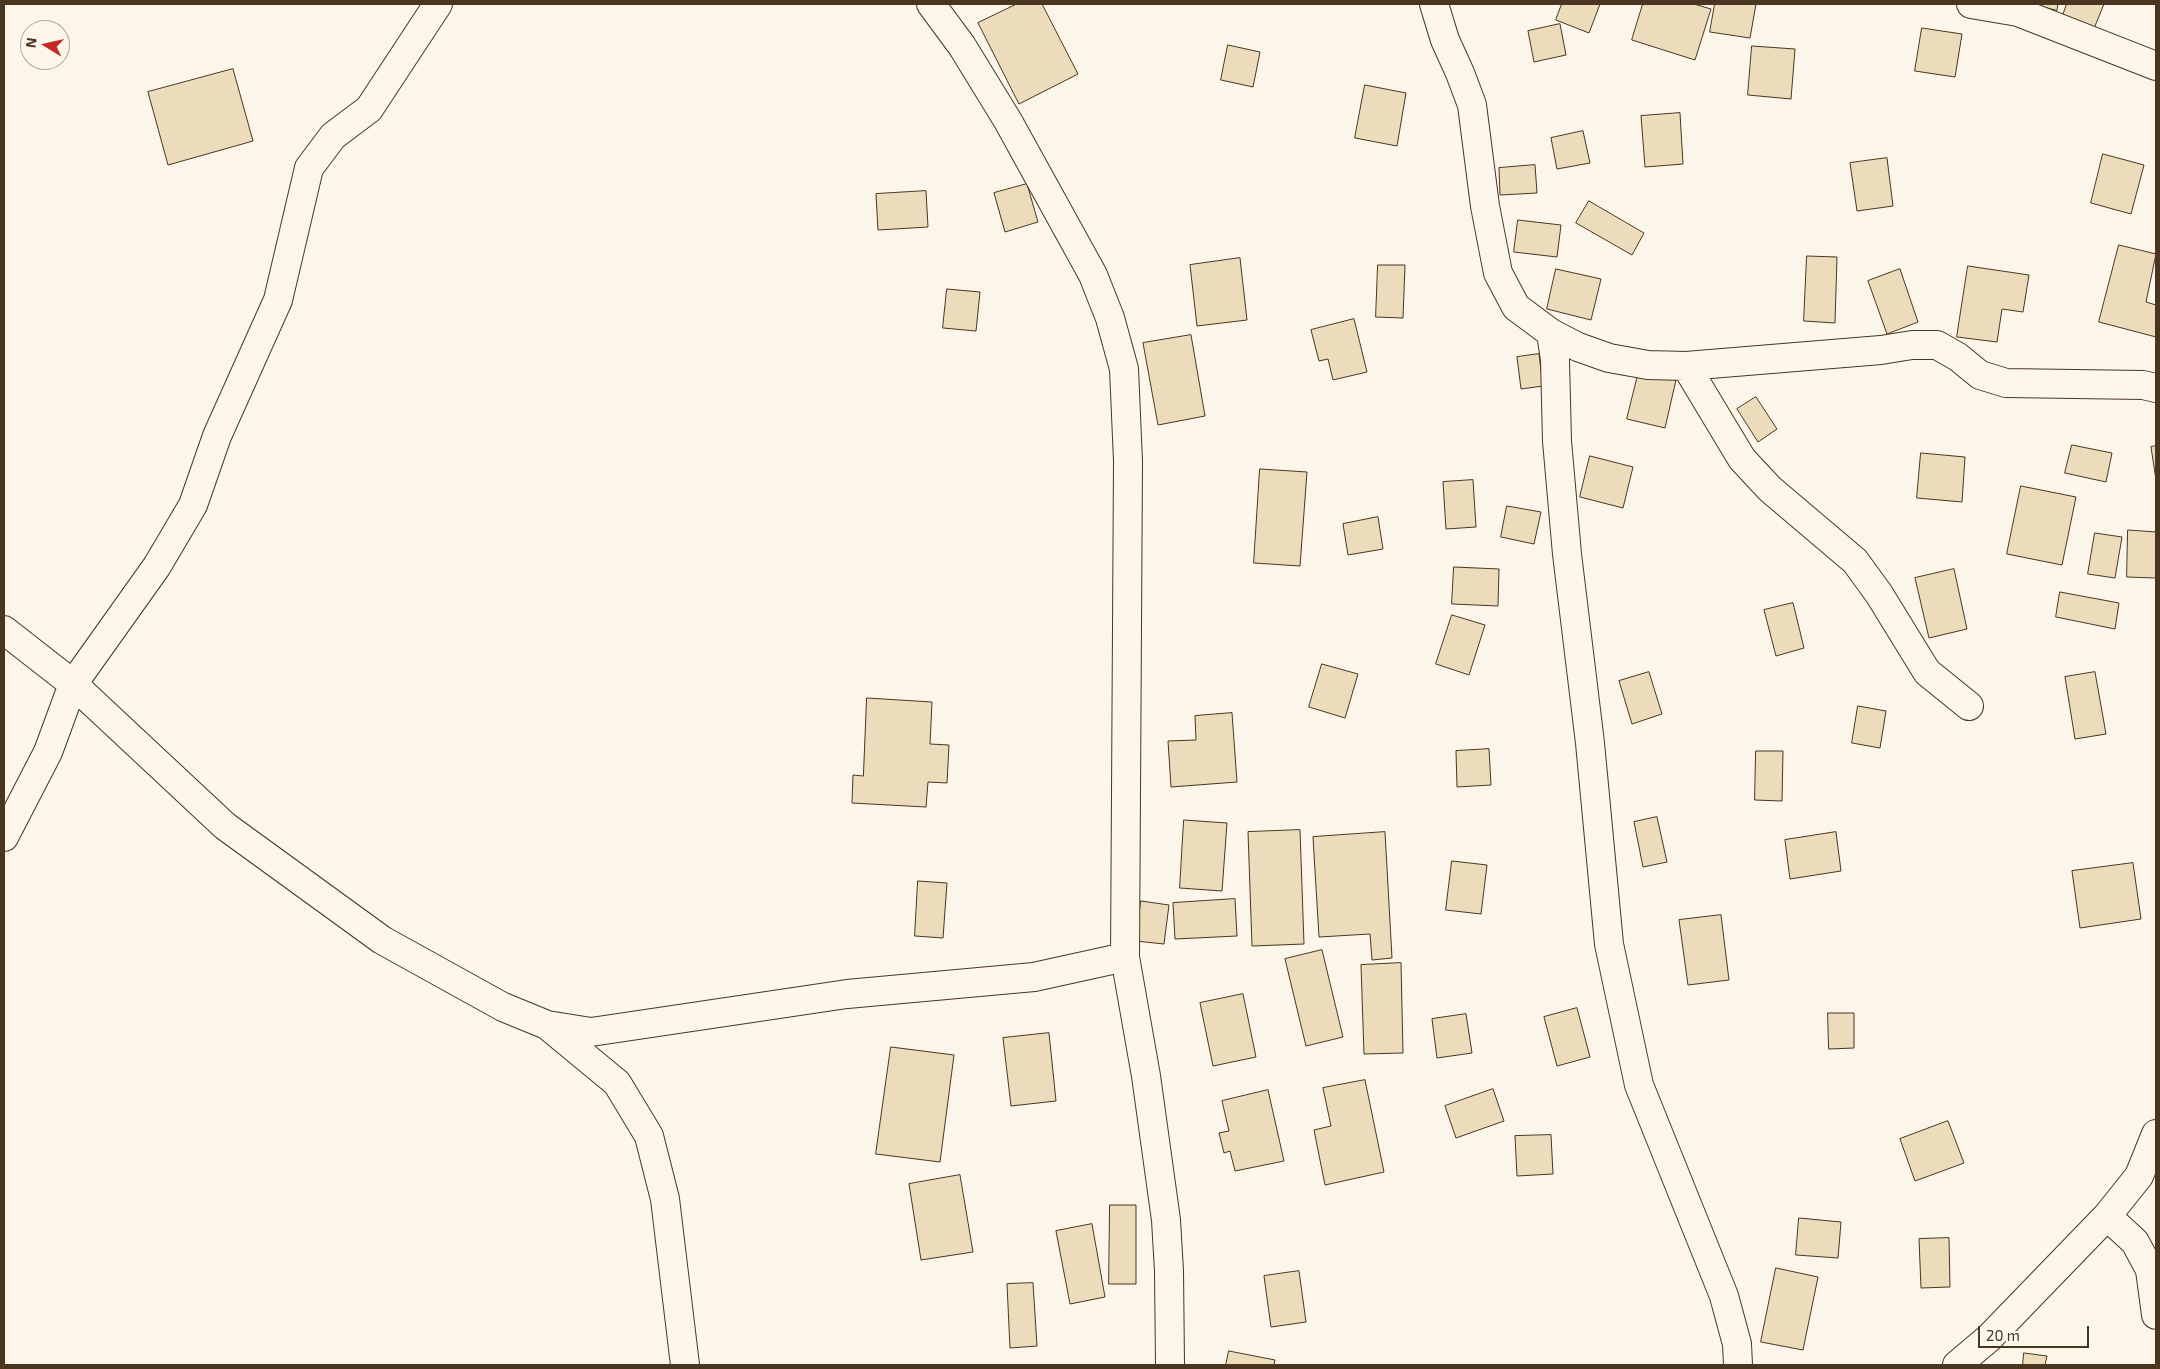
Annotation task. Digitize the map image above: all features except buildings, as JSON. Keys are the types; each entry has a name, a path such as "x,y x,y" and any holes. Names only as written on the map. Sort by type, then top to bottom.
{"street":[{"path":"4,837 48,752 73,684 157,566 193,505 217,436 278,300 309,168 333,136 369,109 438,4"},
{"path":"930,4 962,46 1008,120 1093,276 1110,318 1124,369 1128,461 1125,957 1146,1076 1166,1220 1170,1271 1170,1365"},
{"path":"1434,4 1445,40 1472,105 1485,206 1498,273 1516,307 1551,333 1578,347 1609,358 1648,365 1686,366 1880,350 1912,345 1936,345 1958,357 1980,375 2006,382 2143,384 2156,388"},
{"path":"1971,4 2018,12 2156,66"},
{"path":"1551,333 1555,360 1558,441 1568,554 1590,743 1609,944 1639,1085 1724,1296 1737,1344 1738,1365"},
{"path":"1686,366 1742,459 1770,489 1854,561 1879,594 1927,672 1969,706"},
{"path":"4,630 73,684 225,826 382,940 503,1007 547,1025 591,1032 847,994 1034,977 1125,957"},
{"path":"547,1025 617,1083 649,1136 666,1199 685,1365"},
{"path":"1957,1365 1988,1338 2107,1216 2139,1176 2156,1134"},
{"path":"2107,1216 2135,1242 2150,1270 2156,1315"}]}
